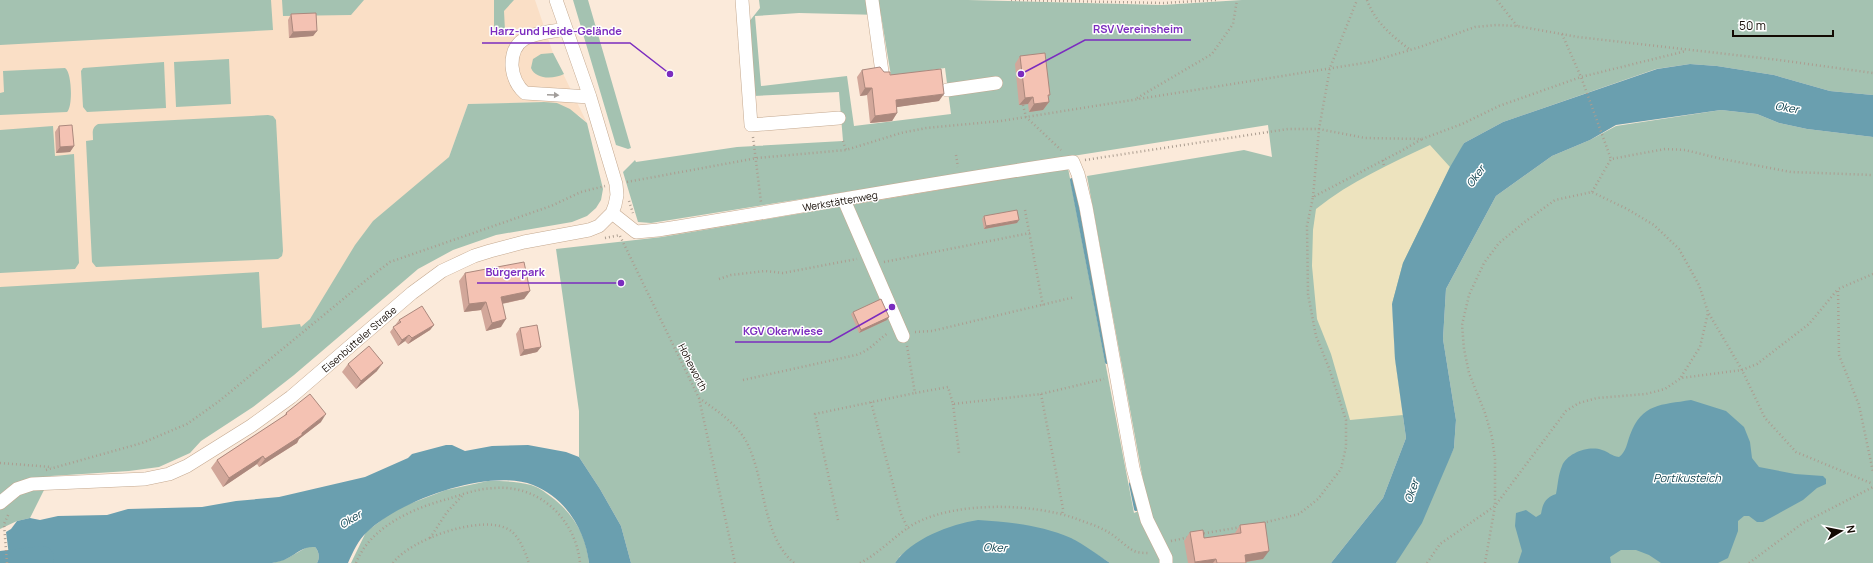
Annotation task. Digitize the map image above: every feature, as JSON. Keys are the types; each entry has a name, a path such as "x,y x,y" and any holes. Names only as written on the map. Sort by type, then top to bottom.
{"street":[{"path":"556,0 620,183 612,213"},
{"path":"742,0 751,125 839,118"},
{"path":"872,0 882,72"},
{"path":"566,29 533,35 519,41 514,48 512,57 513,75 519,87 525,93 590,96"},
{"path":"947,90 996,83"},
{"path":"1073,162 1078,174 1086,207 1133,468 1147,520 1166,563"},
{"name":"Werkstättenweg","path":"612,213 636,232 658,230 763,214 1003,172 1073,162"},
{"path":"844,200 902,332"},
{"name":"Eisenbütteler Straße","path":"1,501 16,489 32,484 145,480 164,476 183,469 234,438 291,397 412,292 442,271 474,256 490,251 524,242 589,230 606,220 612,213"}],"path":[{"path":"1011,0 1163,3 1216,0"},
{"path":"1135,99 1212,54 1233,24 1236,0"},
{"path":"1256,524 1299,514 1318,500 1341,469 1346,447 1346,420 1329,368 1316,336 1308,294 1307,226 1313,197 1319,129 1330,68 1357,0"},
{"path":"1367,0 1375,18 1387,31 1410,50"},
{"path":"1497,0 1517,26"},
{"path":"0,463 52,467 142,443 180,427 218,402 370,276 390,262 551,206 587,190 620,183 658,178 757,158 846,150 926,128 995,122 1370,62 1410,50 1475,27 1496,25 1517,26 1562,34 1779,60 1873,73"},
{"path":"1562,34 1581,77 1611,159"},
{"path":"1313,197 1422,139 1462,124 1499,106 1581,77 1688,50"},
{"path":"1023,105 1026,117 1057,147"},
{"path":"751,125 757,158 763,214"},
{"path":"1073,162 1288,129 1319,129 1365,138 1422,139"},
{"path":"843,141 846,150"},
{"path":"1592,192 1611,159 1665,149 1686,150 1729,161 1791,172 1873,176"},
{"path":"1383,160 1384,167"},
{"path":"1485,563 1494,506 1496,478 1492,437 1485,413 1469,373 1464,349 1462,325 1469,295 1484,263 1505,238 1555,200 1592,192 1627,209 1654,225 1678,248 1699,286 1708,312 1742,370 1765,418 1796,452 1873,486"},
{"path":"1025,210 1043,306"},
{"path":"719,279 731,275 765,272 783,273 871,260 1030,233"},
{"name":"Hoheworth","path":"620,235 699,398 735,563"},
{"path":"1680,378 1742,370 1757,364 1809,324 1838,289 1873,274"},
{"path":"1838,289 1839,354 1859,405 1873,472"},
{"path":"743,380 856,355 868,351 877,340 891,331 932,331 1043,306 1075,297"},
{"path":"1427,563 1440,544 1494,506 1566,411 1579,403 1597,398 1646,394 1665,389 1680,378 1700,347 1708,312"},
{"path":"902,332 908,348 915,393"},
{"path":"953,404 1041,394 1107,378"},
{"path":"838,520 815,414 948,387 953,404 959,454"},
{"path":"1041,394 1063,509 1062,515"},
{"path":"699,398 725,417 746,441 755,465 773,530 787,557 794,563"},
{"path":"871,402 901,514 908,529"},
{"path":"1749,563 1803,522 1873,486"},
{"path":"356,563 359,556 373,538 405,514 417,508 463,494 496,488 530,493 541,498 559,514 571,530 578,548 580,563"},
{"path":"429,539 447,512 463,494"},
{"path":"860,563 874,555 908,529 931,516 946,512 996,506 1036,510 1062,515 1107,531 1136,552 1151,553 1173,540 1248,526"},
{"path":"393,563 407,549 429,539 461,528 496,524 511,531 517,538 529,563"},
{"path":"4,527 7,563"}],"shaded area":[{"path":"0,0 535,0 553,53 587,123 580,116 544,102 468,104 449,157 301,328 0,461"}],"green space":[{"path":"0,0 271,0 273,30 0,45"},
{"path":"282,0 364,0 351,15 283,16"},
{"path":"494,0 514,0 504,11 505,31 494,32"},
{"path":"573,0 588,0 631,148 628,149 616,145"},
{"path":"759,0 968,0 1162,5 1242,0 1873,0 1873,95 1830,91 1774,75 1717,66 1690,64 1656,69 1503,122 1464,143 1392,304 1395,359 1406,438 1383,498 1331,563 1110,563 1072,539 920,542 900,556 895,563 631,563 621,526 600,489 579,457 579,411 556,249 662,237 1068,168 1134,513 1148,507 1087,176 1244,150 1272,157 1268,125 651,223 638,222 623,172 635,160 636,162 737,147 843,141 839,92 754,96 748,23 760,8","holes":["799,13 881,15 891,76 945,68 951,114 854,126 847,76 761,86 755,16"]},
{"path":"553,53 564,74 555,77 546,77 537,75 533,72 531,68 533,59 541,54"},
{"path":"229,59 231,104 176,107 174,62"},
{"path":"164,62 166,108 87,112 83,107 81,71 83,68"},
{"path":"65,68 69,76 71,90 70,104 67,112 0,115 0,93 4,92 3,71"},
{"path":"557,103 570,109 587,123 603,189 601,200 596,208 587,216 572,222 496,235 453,250 418,269 294,375 253,407 201,441 190,453 159,467 129,471 51,476 30,518 17,521 0,529 0,287 259,272 262,328 300,324 301,327 310,319 355,245 373,221 449,157 468,104"},
{"path":"1721,110 1757,114 1779,123 1807,129 1873,137 1873,563 1396,563 1454,448 1456,420 1443,339 1446,289 1496,196 1552,156 1590,140 1616,126"},
{"path":"268,115 273,116 276,120 283,251 282,256 278,259 96,267 92,262 86,141 93,140 94,127 98,124"},
{"path":"53,126 55,156 74,154 79,263 75,269 0,273 0,130"},
{"path":"488,481 515,482 531,485 544,491 572,517 577,525 585,543 589,563 351,563 366,532 396,509 446,490"},
{"path":"309,546 315,547 317,550 319,557 317,563 272,563 286,559"}],"sand":[{"path":"1430,145 1450,167 1403,263 1392,304 1395,359 1403,415 1350,420 1331,354 1317,319 1312,266 1313,230 1316,209 1357,181"}],"water":[{"path":"1690,64 1717,66 1774,75 1830,91 1873,95 1873,137 1807,129 1779,123 1757,114 1721,110 1616,125 1590,140 1552,156 1496,196 1446,289 1443,339 1456,420 1454,448 1422,523 1396,563 1331,563 1383,498 1406,438 1395,359 1392,304 1403,263 1450,167 1464,143 1503,122 1657,69"},
{"name":"Portikusteich","path":"1691,400 1726,411 1744,427 1750,442 1752,458 1759,467 1795,474 1823,476 1826,479 1826,484 1817,488 1803,500 1763,522 1757,522 1749,516 1744,516 1738,521 1738,531 1728,558 1718,563 1661,563 1649,555 1636,550 1621,550 1610,557 1611,563 1518,563 1522,551 1515,526 1516,513 1526,510 1536,517 1541,514 1545,501 1549,497 1556,494 1562,466 1569,457 1585,449 1597,449 1619,457 1625,450 1635,425 1640,417 1647,411 1662,405"},
{"path":"446,445 452,445 465,451 492,446 528,445 566,452 579,457 600,489 621,526 631,563 589,563 587,551 578,527 572,516 555,498 533,485 515,481 493,481 470,484 446,490 401,509 382,520 364,535 356,546 348,563 317,563 319,559 318,553 315,547 311,547 301,550 284,560 272,563 10,563 6,532 11,529 17,521 30,518 40,520 58,516 107,515 128,509 202,507 236,501 279,497 365,477 408,458 412,454"},
{"path":"978,520 1025,525 1048,530 1071,538 1110,563 895,563 902,554 932,534 956,525"}],"building":[{"path":"316,13 317,31 293,32 291,14"},
{"path":"1045,53 1050,95 1048,95 1049,102 1034,104 1033,97 1025,98 1020,56"},
{"path":"880,67 884,72 890,72 890,75 941,69 944,94 896,100 897,113 875,116 872,88 865,88 862,70"},
{"path":"72,125 74,146 60,147 59,126"},
{"path":"1017,210 1019,220 986,226 984,216"},
{"path":"524,262 530,291 501,297 506,319 492,323 486,302 469,304 465,273"},
{"path":"881,299 889,317 861,330 853,312"},
{"path":"422,306 434,325 412,338 409,335 402,340 393,327 401,322 399,320"},
{"path":"537,325 541,347 524,350 520,328"},
{"path":"369,346 383,363 361,381 348,364"},
{"path":"310,394 326,414 302,433 302,435 265,459 263,456 229,478 217,460 287,414 286,413"},
{"path":"1265,522 1269,551 1245,555 1246,563 1217,563 1216,559 1195,562 1190,532 1203,530 1204,538 1241,533 1240,525"}],"waterway":[{"path":"1072,180 1107,362"},
{"path":"1131,484 1136,509"},
{"name":"Oker","path":"0,563 42,558"}],"place":[{"name":"Harz-und Heide-Gelände","path":"670,74"},
{"name":"RSV Vereinsheim","path":"1021,74"},
{"name":"Bürgerpark","path":"621,283"},
{"name":"KGV Okerwiese","path":"892,307"}]}
